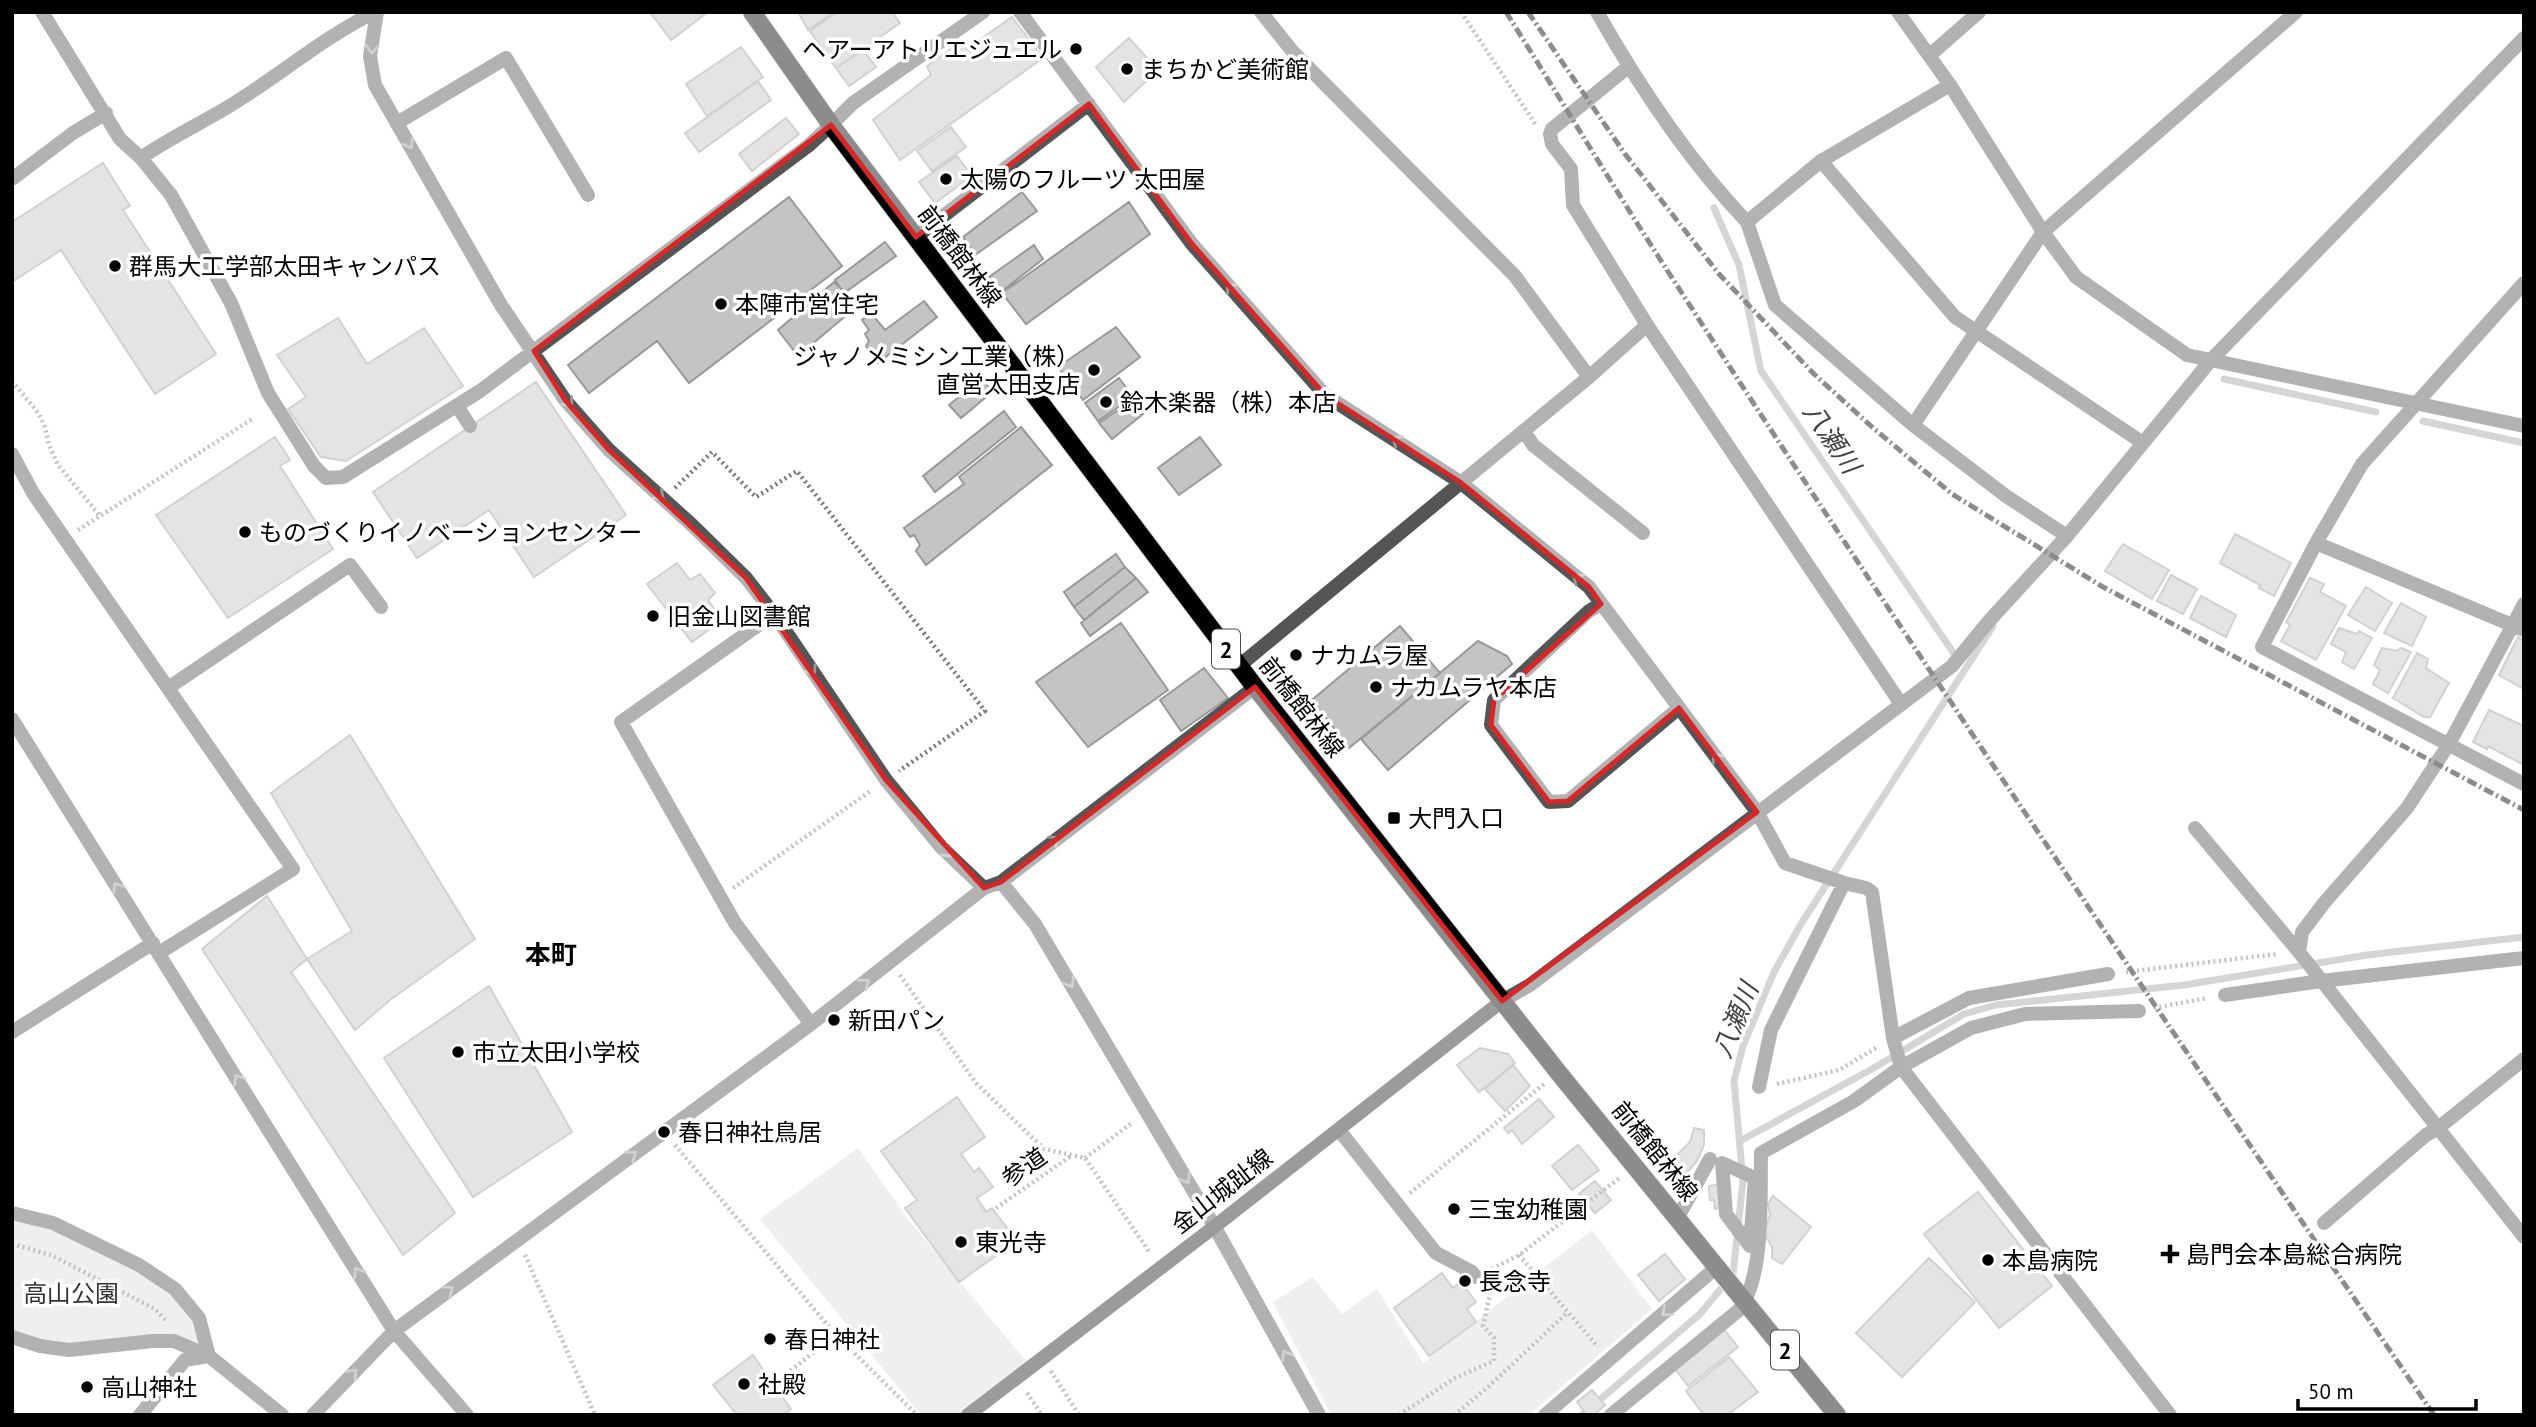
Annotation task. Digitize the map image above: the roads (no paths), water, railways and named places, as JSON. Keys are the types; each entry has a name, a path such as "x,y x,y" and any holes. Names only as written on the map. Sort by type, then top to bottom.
{"main road":[{"name":"前橋館林線","path":"752,12 831,125 1255,687 1558,1072 1837,1415"},
{"name":"金山城趾線","path":"968,1415 1214,1227 1502,1001"}],"street":[{"path":"42,12 120,139 141,158 171,195 231,303 268,393 314,466 326,478 343,477 457,406 808,146 853,103 983,12"},
{"path":"141,158 164,141 237,101 337,32 376,12"},
{"path":"376,12 370,56 375,85 501,305 574,410 610,450 746,578 774,614 886,780 942,848 984,888"},
{"path":"1020,12 1192,244 1325,395 1460,482 1589,587 1757,812 1785,863 1872,892 1893,1038 1900,1065 2170,1415"},
{"path":"1261,12 1293,52 1515,276 1589,377"},
{"path":"1597,12 1628,67 1717,190 1747,222 1775,304 1913,425 2006,496 2067,536"},
{"path":"1898,12 1930,55 2043,232 2076,277 2187,355 2524,426"},
{"path":"1930,55 1979,12"},
{"path":"1913,425 2043,232 2296,12"},
{"path":"1502,1001 1530,985 1952,666 1989,621 2067,536 2211,360 2524,38"},
{"path":"397,123 506,58 588,195"},
{"path":"1628,67 1552,129 1550,134 1552,144 1571,169 1573,205 1647,325 1901,704"},
{"path":"1747,222 1821,161 1950,85"},
{"path":"916,237 1089,104"},
{"path":"12,179 73,133 106,113"},
{"path":"1821,161 1955,317 2143,443"},
{"path":"2524,283 2362,464 2316,543 2262,647 2524,784"},
{"path":"1239,666 1589,377 1647,325"},
{"path":"457,406 470,426"},
{"path":"1524,430 1533,445 1643,533"},
{"path":"12,454 33,493 293,869 12,1032"},
{"path":"2316,543 2518,628"},
{"path":"169,688 350,565 381,607"},
{"path":"1601,604 1589,611 1494,700 1491,725 1549,802 1568,801 1679,708"},
{"path":"2300,953 2302,932 2407,808 2449,744 2518,628 2524,604"},
{"path":"774,614 621,722 735,923 811,1024"},
{"path":"313,1415 394,1331 811,1024 984,888 1001,881 1255,687"},
{"path":"12,719 394,1331 467,1415"},
{"path":"2195,828 2300,953 2524,1237"},
{"path":"1001,881 1035,924 1214,1227 1319,1415"},
{"path":"1759,1087 1771,1030 1844,883"},
{"path":"2225,995 2320,980 2524,958"},
{"path":"1893,1038 1969,998 2108,974"},
{"path":"1611,1415 1739,1310 1745,1301 1753,1279 1760,1229 1761,1153 1854,1101 1900,1065 1971,1028 2025,1014 2139,1011"},
{"path":"2323,1223 2426,1135 2524,1059"},
{"path":"1339,1130 1436,1253 1472,1272 1476,1277"},
{"path":"1678,1217 1710,1159"},
{"path":"1722,1163 1755,1178 1750,1246 1726,1214 1722,1163"},
{"path":"12,1213 53,1223 139,1265 175,1289 199,1318 209,1356"},
{"path":"1545,1415 1609,1360 1724,1274"},
{"path":"12,1337 40,1346 69,1350 174,1341 209,1356 282,1415"},
{"path":"140,1415 185,1360 209,1356"}],"waterway":[{"name":"八瀬川","path":"1714,208 1739,265 1761,371 1959,661"},
{"path":"2224,379 2376,412"},
{"path":"2423,421 2524,443"},
{"name":"八瀬川","path":"1582,1415 1700,1314 1733,1274 1743,1181 1734,1081 1743,1046 1774,972 1801,924 1993,626"},
{"path":"1740,1141 1872,1069 1964,1014 1996,1005 2184,985 2367,955 2524,937"}],"railway":[{"path":"1506,12 1647,238 1855,558 2434,1415"},
{"path":"1528,12 1625,154 1719,274 1814,374 1952,494 2103,587 2524,810"}],"place":[{"name":"ヘアーアトリエジュエル","path":"1076,49"},
{"name":"まちかど美術館","path":"1127,69"},
{"name":"太陽のフルーツ 太田屋","path":"946,179"},
{"name":"群馬大工学部太田キャンパス","path":"115,266"},
{"name":"本陣市営住宅","path":"721,304"},
{"name":"ジャノメミシン工業（株） 直営太田支店","path":"1094,370"},
{"name":"鈴木楽器（株）本店","path":"1106,402"},
{"name":"ものづくりイノベーションセンター","path":"245,532"},
{"name":"旧金山図書館","path":"653,616"},
{"name":"ナカムラ屋","path":"1296,655"},
{"name":"ナカムラヤ本店","path":"1376,687"},
{"name":"大門入口","path":"1394,818"},
{"name":"新田パン","path":"834,1020"},
{"name":"市立太田小学校","path":"458,1052"},
{"name":"春日神社鳥居","path":"664,1132"},
{"name":"三宝幼稚園","path":"1454,1209"},
{"name":"東光寺","path":"961,1242"},
{"name":"島門会本島総合病院","path":"2170,1254"},
{"name":"本島病院","path":"1988,1260"},
{"name":"長念寺","path":"1465,1281"},
{"name":"春日神社","path":"770,1339"},
{"name":"社殿","path":"744,1384"},
{"name":"高山神社","path":"87,1387"}],"district":[{"name":"本町","path":"551,954"}],"park label":[{"name":"高山公園","path":"71,1293"}]}
